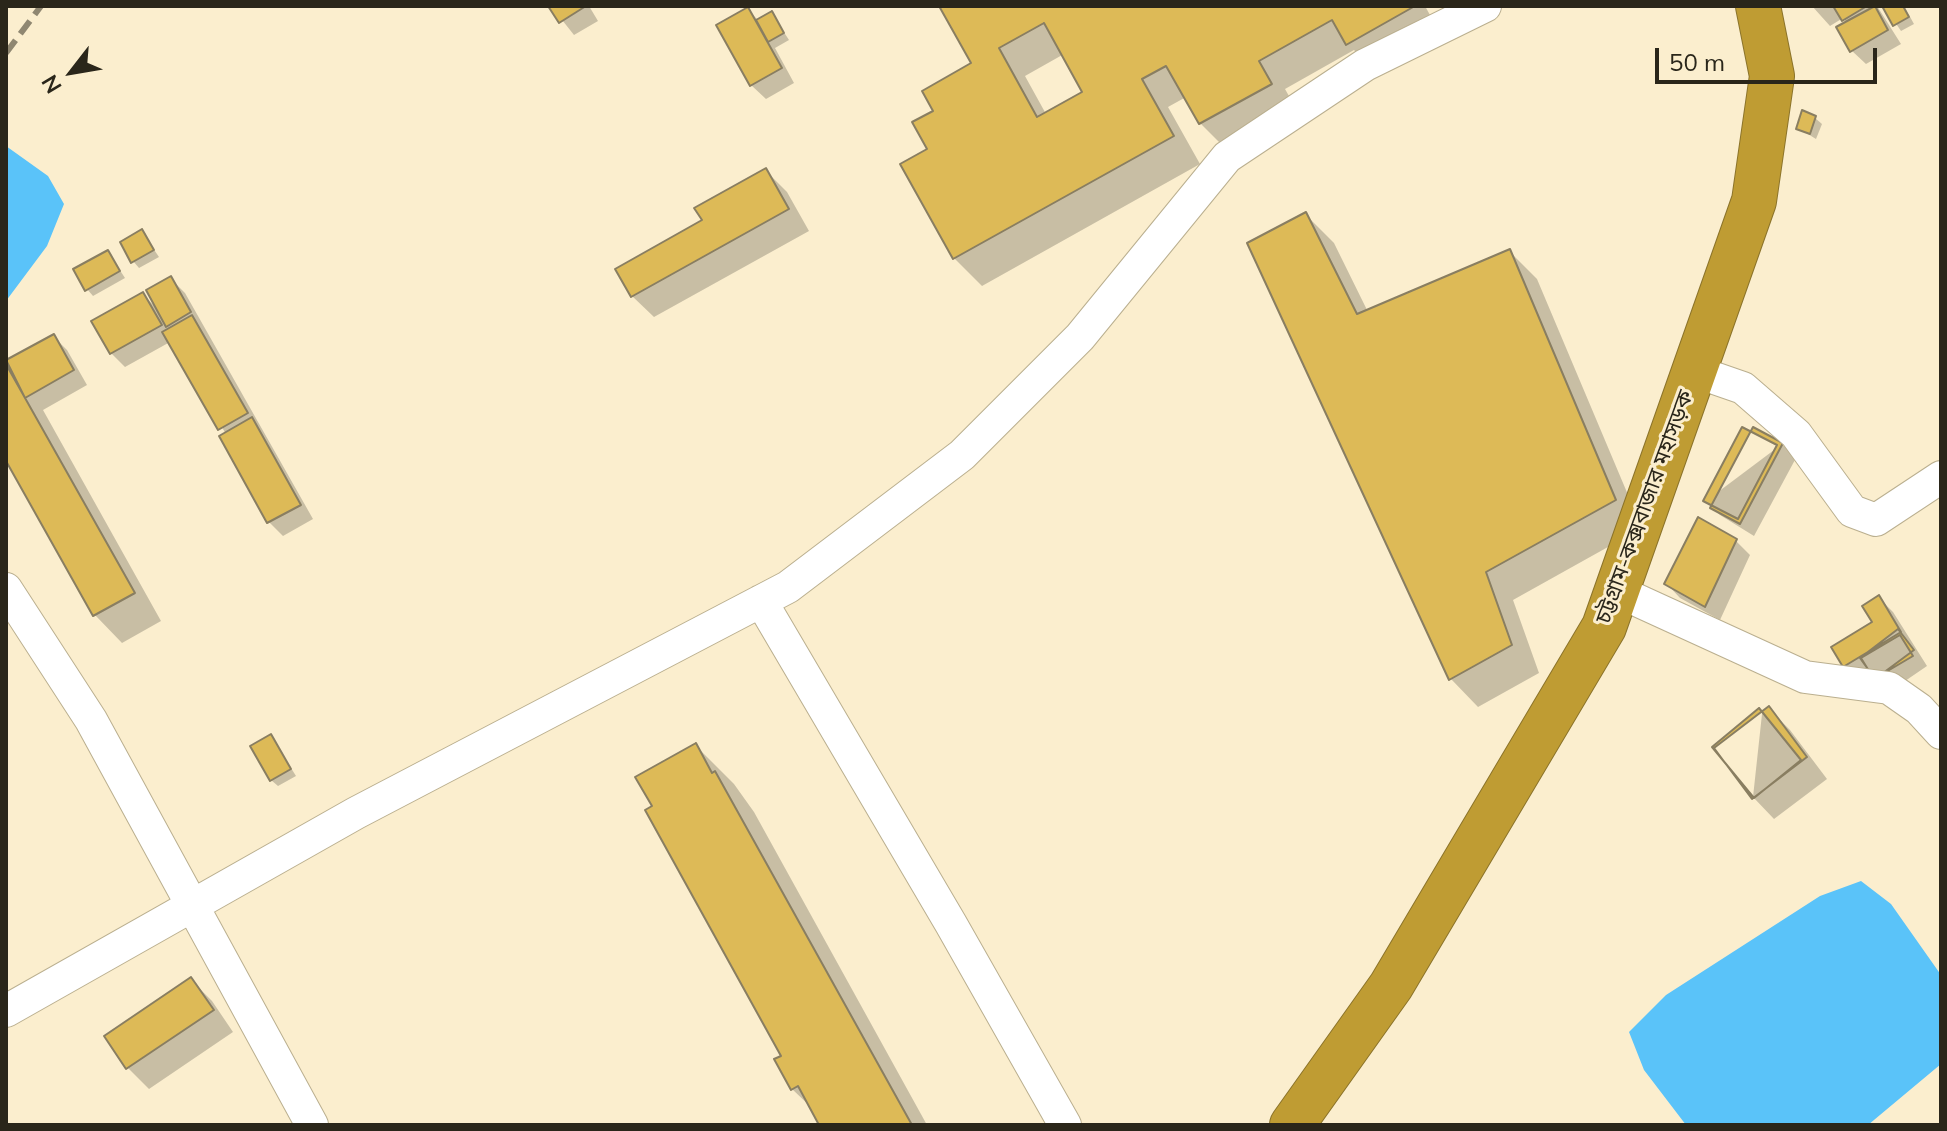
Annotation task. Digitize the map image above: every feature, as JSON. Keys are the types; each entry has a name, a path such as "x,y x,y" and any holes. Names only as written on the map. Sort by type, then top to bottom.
{"highway":[{"name":"চট্টগ্রাম-কক্সবাজার মহাসড়ক","path":"1292,1125 1391,986 1604,627 1754,201 1772,76 1758,6"}],"street":[{"path":"6,1011 190,905 450,763 788,587 962,455 1080,337 1227,157 1365,65 1485,6"},
{"path":"1694,371 1743,388 1796,434 1852,511 1876,520 1941,477"},
{"path":"6,589 91,720 312,1125"},
{"path":"1617,591 1805,677 1889,688 1919,709 1941,733"},
{"path":"761,601 944,911 1065,1125"}],"water":[{"path":"6,146 48,176 64,204 47,246 6,301"},
{"path":"1861,881 1891,904 1941,975 1941,1064 1868,1125 1686,1125 1644,1070 1629,1032 1666,995 1820,896"}],"building":[{"path":"548,6 586,6 559,23"},
{"path":"939,6 1415,6 1346,45 1332,20 1259,61 1272,84 1199,124 1166,66 1142,79 1174,136 953,259 900,164 927,149 912,122 933,111 922,91 971,63","holes":["1044,23 1082,92 1037,117 999,48"]},
{"path":"1833,6 1867,6 1842,21"},
{"path":"1875,6 1888,30 1850,52 1836,27"},
{"path":"1882,6 1903,6 1909,17 1893,26"},
{"path":"748,7 782,68 750,86 716,25"},
{"path":"772,11 784,33 768,42 756,20"},
{"path":"1802,110 1816,116 1810,134 1796,129"},
{"path":"766,168 789,209 631,297 615,269 702,220 694,208"},
{"path":"1306,212 1357,314 1510,249 1616,500 1486,572 1512,645 1449,680 1247,243"},
{"path":"142,229 154,250 131,263 120,242"},
{"path":"108,250 120,271 85,291 73,269"},
{"path":"171,276 191,312 166,327 146,290"},
{"path":"143,292 162,325 110,354 91,321"},
{"path":"192,315 248,413 218,430 162,332"},
{"path":"54,334 74,370 25,398 6,360"},
{"path":"7,366 135,593 93,616 6,461"},
{"path":"252,417 301,505 267,523 219,436"},
{"path":"1742,427 1777,445 1738,519 1703,501"},
{"path":"1753,427 1783,443 1740,524 1710,508"},
{"path":"1698,517 1737,539 1705,607 1664,584"},
{"path":"1879,595 1901,632 1843,667 1831,647 1872,622 1862,606"},
{"path":"1898,629 1914,650 1875,679 1860,658"},
{"path":"1900,635 1913,656 1874,679 1861,658"},
{"path":"1769,706 1807,757 1752,799 1714,748"},
{"path":"1759,708 1801,760 1754,798 1712,747"},
{"path":"271,734 291,769 270,781 250,746"},
{"path":"696,743 712,773 715,771 912,1125 819,1125 798,1086 791,1090 774,1059 781,1056 645,810 652,806 635,777"},
{"path":"191,977 214,1010 126,1069 104,1036"}],"railway":[{"path":"6,53 41,6"}]}
